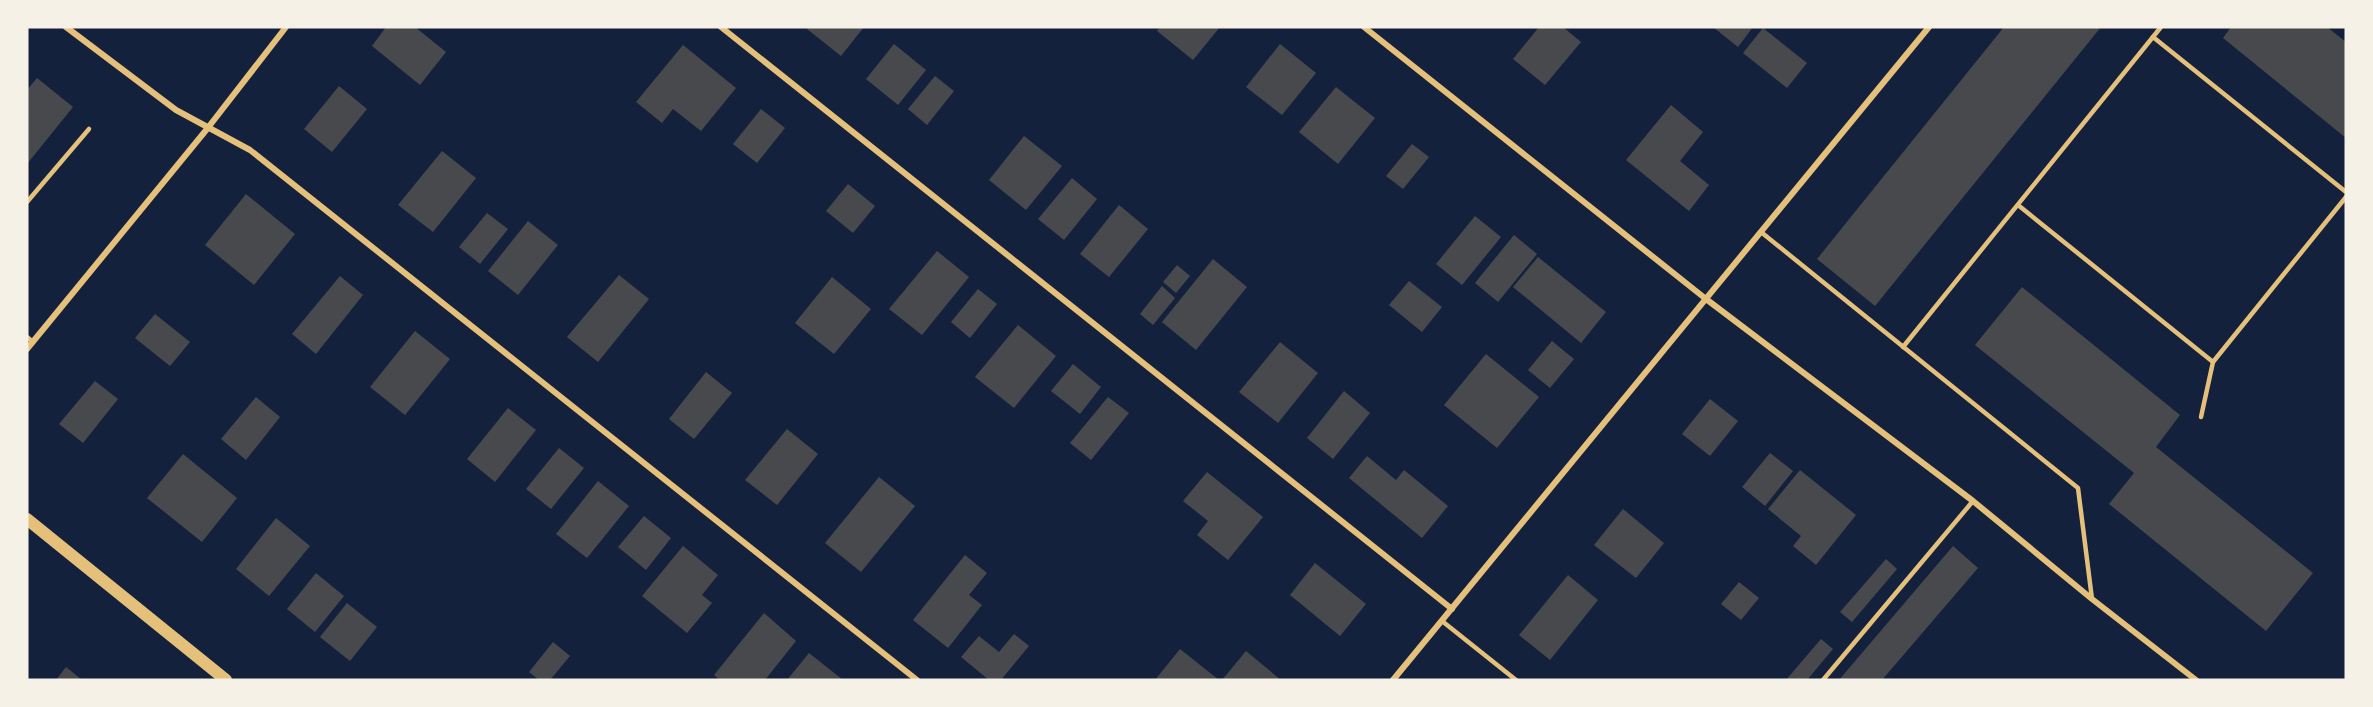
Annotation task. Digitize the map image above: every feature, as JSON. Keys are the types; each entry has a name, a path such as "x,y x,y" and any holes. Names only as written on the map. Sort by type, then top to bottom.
{"main road":[{"path":"27,519 226,680"}],"street":[{"path":"66,27 176,110 207,129 250,150 917,680"},
{"path":"27,349 30,340 207,129 286,27"},
{"path":"721,27 1452,609"},
{"path":"1364,27 1706,300 1973,501 2092,599 2196,680"},
{"path":"1393,680 1929,27"}],"lane":[{"path":"1903,347 2161,27"},
{"path":"2153,37 2346,192"},
{"path":"27,202 89,129"},
{"path":"2200,417 2213,362 2346,197"},
{"path":"2018,205 2213,362"},
{"path":"1761,232 2078,488 2092,599"},
{"path":"1822,680 1973,501"},
{"path":"1442,621 1516,680"}],"building":[{"path":"386,27 415,27 446,52 420,85 372,46"},
{"path":"808,27 864,27 841,56 807,29"},
{"path":"1160,27 1220,27 1193,60 1157,31"},
{"path":"1539,27 1563,27 1581,42 1545,85 1513,59"},
{"path":"1713,27 1753,27 1738,47"},
{"path":"2004,27 2101,27 1875,306 1817,259"},
{"path":"2231,27 2327,27 2346,42 2346,138 2223,38"},
{"path":"1763,28 1807,63 1787,88 1743,53"},
{"path":"894,44 926,70 898,105 866,79"},
{"path":"1280,44 1316,73 1282,115 1246,87"},
{"path":"683,45 736,88 701,131 673,109 662,123 636,102"},
{"path":"935,76 954,91 927,125 908,109"},
{"path":"37,78 73,107 27,164 27,90"},
{"path":"339,86 367,109 332,152 304,129"},
{"path":"1336,87 1375,118 1338,164 1299,132"},
{"path":"1671,105 1703,132 1680,161 1709,185 1689,211 1626,160"},
{"path":"761,109 785,128 757,163 733,144"},
{"path":"1024,136 1062,166 1026,210 989,180"},
{"path":"1412,144 1429,157 1403,189 1386,176"},
{"path":"442,151 476,178 433,232 398,205"},
{"path":"1072,178 1097,199 1064,240 1038,219"},
{"path":"848,184 875,206 853,233 826,211"},
{"path":"246,194 295,234 254,285 205,245"},
{"path":"1119,205 1148,229 1109,277 1080,254"},
{"path":"487,213 508,229 480,264 459,247"},
{"path":"1475,216 1501,237 1462,285 1436,264"},
{"path":"528,221 558,245 518,295 488,271"},
{"path":"1514,235 1537,254 1498,302 1475,283"},
{"path":"937,251 969,277 922,335 889,309"},
{"path":"1538,257 1606,312 1581,343 1513,287"},
{"path":"1213,259 1247,287 1196,350 1162,322"},
{"path":"1177,265 1190,276 1176,293 1163,282"},
{"path":"619,275 649,299 598,362 567,337"},
{"path":"340,276 363,295 316,354 292,334"},
{"path":"832,277 871,309 834,354 795,323"},
{"path":"1409,281 1442,307 1422,332 1389,305"},
{"path":"1162,286 1175,298 1153,325 1140,314"},
{"path":"2022,287 2180,415 2156,447 2313,573 2266,631 2109,504 2134,473 1975,345"},
{"path":"978,289 997,304 970,338 951,322"},
{"path":"155,314 190,342 170,366 135,338"},
{"path":"1018,325 1056,356 1014,408 975,377"},
{"path":"415,331 450,359 405,415 370,387"},
{"path":"1552,341 1574,359 1550,388 1528,370"},
{"path":"1280,342 1318,373 1278,423 1239,392"},
{"path":"1486,354 1539,397 1497,448 1444,405"},
{"path":"1073,364 1101,387 1080,414 1051,391"},
{"path":"706,372 732,393 694,439 669,419"},
{"path":"95,381 118,399 83,443 59,424"},
{"path":"1344,391 1370,413 1333,459 1307,438"},
{"path":"256,397 280,417 246,460 221,439"},
{"path":"1108,397 1129,413 1091,460 1070,443"},
{"path":"1710,399 1738,421 1710,456 1682,434"},
{"path":"508,408 536,430 495,482 467,459"},
{"path":"787,429 818,454 777,505 745,480"},
{"path":"559,448 584,468 551,509 526,489"},
{"path":"1770,453 1793,471 1765,506 1742,487"},
{"path":"183,454 237,498 202,542 147,498"},
{"path":"1367,456 1396,480 1404,470 1448,506 1422,538 1349,478"},
{"path":"1800,470 1856,515 1816,565 1793,546 1801,536 1768,509"},
{"path":"1207,472 1263,517 1228,560 1197,535 1208,521 1183,501"},
{"path":"879,477 915,506 861,572 825,543"},
{"path":"598,481 629,506 587,558 556,534"},
{"path":"1623,509 1664,543 1636,578 1594,545"},
{"path":"644,516 671,538 646,570 618,547"},
{"path":"276,518 310,546 269,596 236,569"},
{"path":"683,546 718,575 702,595 712,603 687,633 642,596"},
{"path":"1953,546 1978,568 1882,680 1839,680"},
{"path":"965,555 987,573 969,595 982,605 948,648 913,620"},
{"path":"1886,559 1897,569 1852,622 1840,612"},
{"path":"1315,563 1366,604 1340,636 1290,595"},
{"path":"316,573 344,596 315,632 287,609"},
{"path":"1568,575 1598,600 1550,660 1519,635"},
{"path":"1739,582 1759,598 1741,620 1721,604"},
{"path":"347,603 377,627 350,661 320,637"},
{"path":"764,613 796,641 765,680 720,680 714,675"},
{"path":"1014,634 1029,646 1001,680 989,680 961,657 979,636 999,652"},
{"path":"1821,639 1833,649 1807,680 1786,680"},
{"path":"553,642 570,656 550,680 539,680 529,672"},
{"path":"1180,649 1219,680 1155,680"},
{"path":"1246,651 1281,680 1222,680"},
{"path":"809,653 843,680 787,680"},
{"path":"66,667 82,680 56,680"}]}
